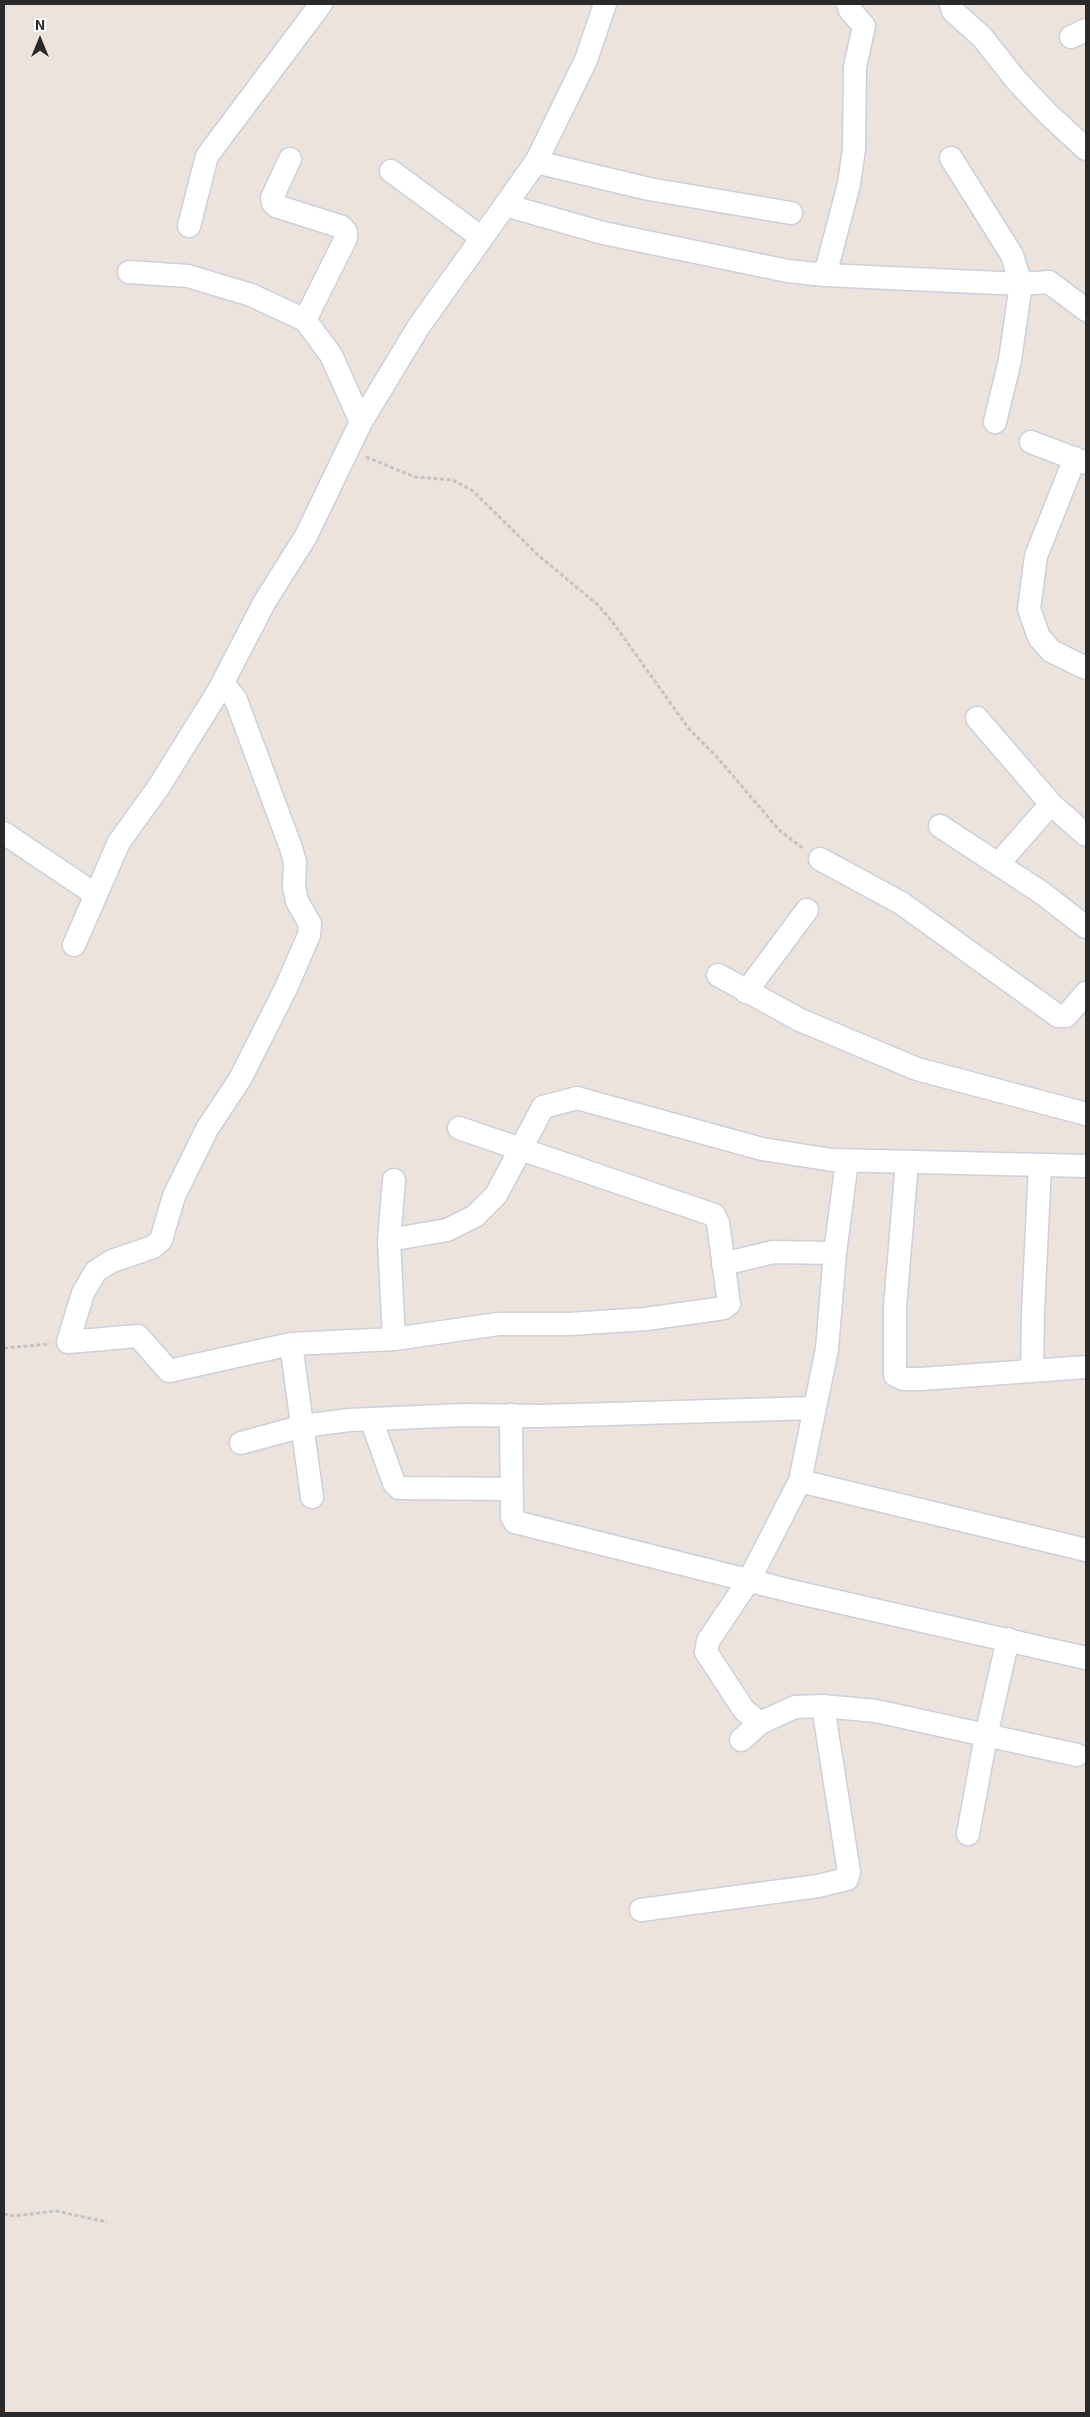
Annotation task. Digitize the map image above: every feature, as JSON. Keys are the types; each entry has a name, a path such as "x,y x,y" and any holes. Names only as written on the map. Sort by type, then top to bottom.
{"street":[{"path":"188,226 207,156 321,4"},
{"path":"74,945 119,842 158,788 223,682 264,604 306,536 361,422 419,326 536,162 586,60 605,4"},
{"path":"825,275 850,184 854,149 855,67 862,34 848,4"},
{"path":"951,4 953,12 982,37 1034,100 1086,149"},
{"path":"951,158 1012,255 1033,283"},
{"path":"290,159 272,198 273,203 276,206 342,227 346,232 346,238 305,320"},
{"path":"536,162 649,189 791,213"},
{"path":"391,171 482,238"},
{"path":"505,205 603,233 788,270 825,275 1033,283 1086,310"},
{"path":"129,272 188,276 251,295 305,320 331,355 361,422"},
{"path":"995,422 1010,360 1033,283"},
{"path":"1031,442 1081,461 1036,556 1029,609 1039,638 1051,651 1086,668"},
{"path":"223,682 236,700 291,848 295,862 294,887 297,901 310,924 309,936 286,988 240,1078 207,1129 174,1196 161,1240 153,1247 112,1261 96,1271 83,1293 68,1342 138,1336 169,1371 291,1344 394,1338 498,1324 569,1324 646,1319 724,1308 728,1304 718,1223 714,1215 459,1128"},
{"path":"977,718 1051,804 1086,835"},
{"path":"998,864 1051,804"},
{"path":"940,826 1042,893 1086,927"},
{"path":"4,833 96,895"},
{"path":"820,859 901,903 1058,1016 1066,1016 1086,993"},
{"path":"746,992 807,910"},
{"path":"718,975 800,1020 917,1069 1086,1114"},
{"path":"389,1240 447,1230 475,1216 496,1195 543,1107 577,1098 762,1149 847,1161 1086,1166"},
{"path":"760,1723 744,1710 706,1652 708,1641 749,1580 800,1481 827,1349 834,1253 847,1161"},
{"path":"907,1162 895,1307 895,1375 903,1379 921,1379 1086,1366"},
{"path":"1032,1370 1040,1165"},
{"path":"394,1180 389,1240 394,1338"},
{"path":"723,1264 773,1252 834,1253"},
{"path":"291,1344 312,1497"},
{"path":"241,1443 303,1426 371,1419 465,1415 816,1408"},
{"path":"511,1415 512,1517 515,1522 749,1580 1086,1658"},
{"path":"371,1419 394,1482 399,1488 512,1489"},
{"path":"800,1481 1086,1550"},
{"path":"968,1834 986,1736 1008,1639"},
{"path":"641,1910 818,1886 847,1878 849,1872 823,1706"},
{"path":"741,1740 760,1723 795,1707 823,1706 876,1711 1077,1755"}],"path":[{"path":"347,450 415,477 444,478 473,491 538,555 598,605 614,624 689,729 716,756 780,831 820,859"},
{"path":"4,1348 68,1342"},
{"path":"4,2214 14,2216 56,2211 107,2222"}]}
